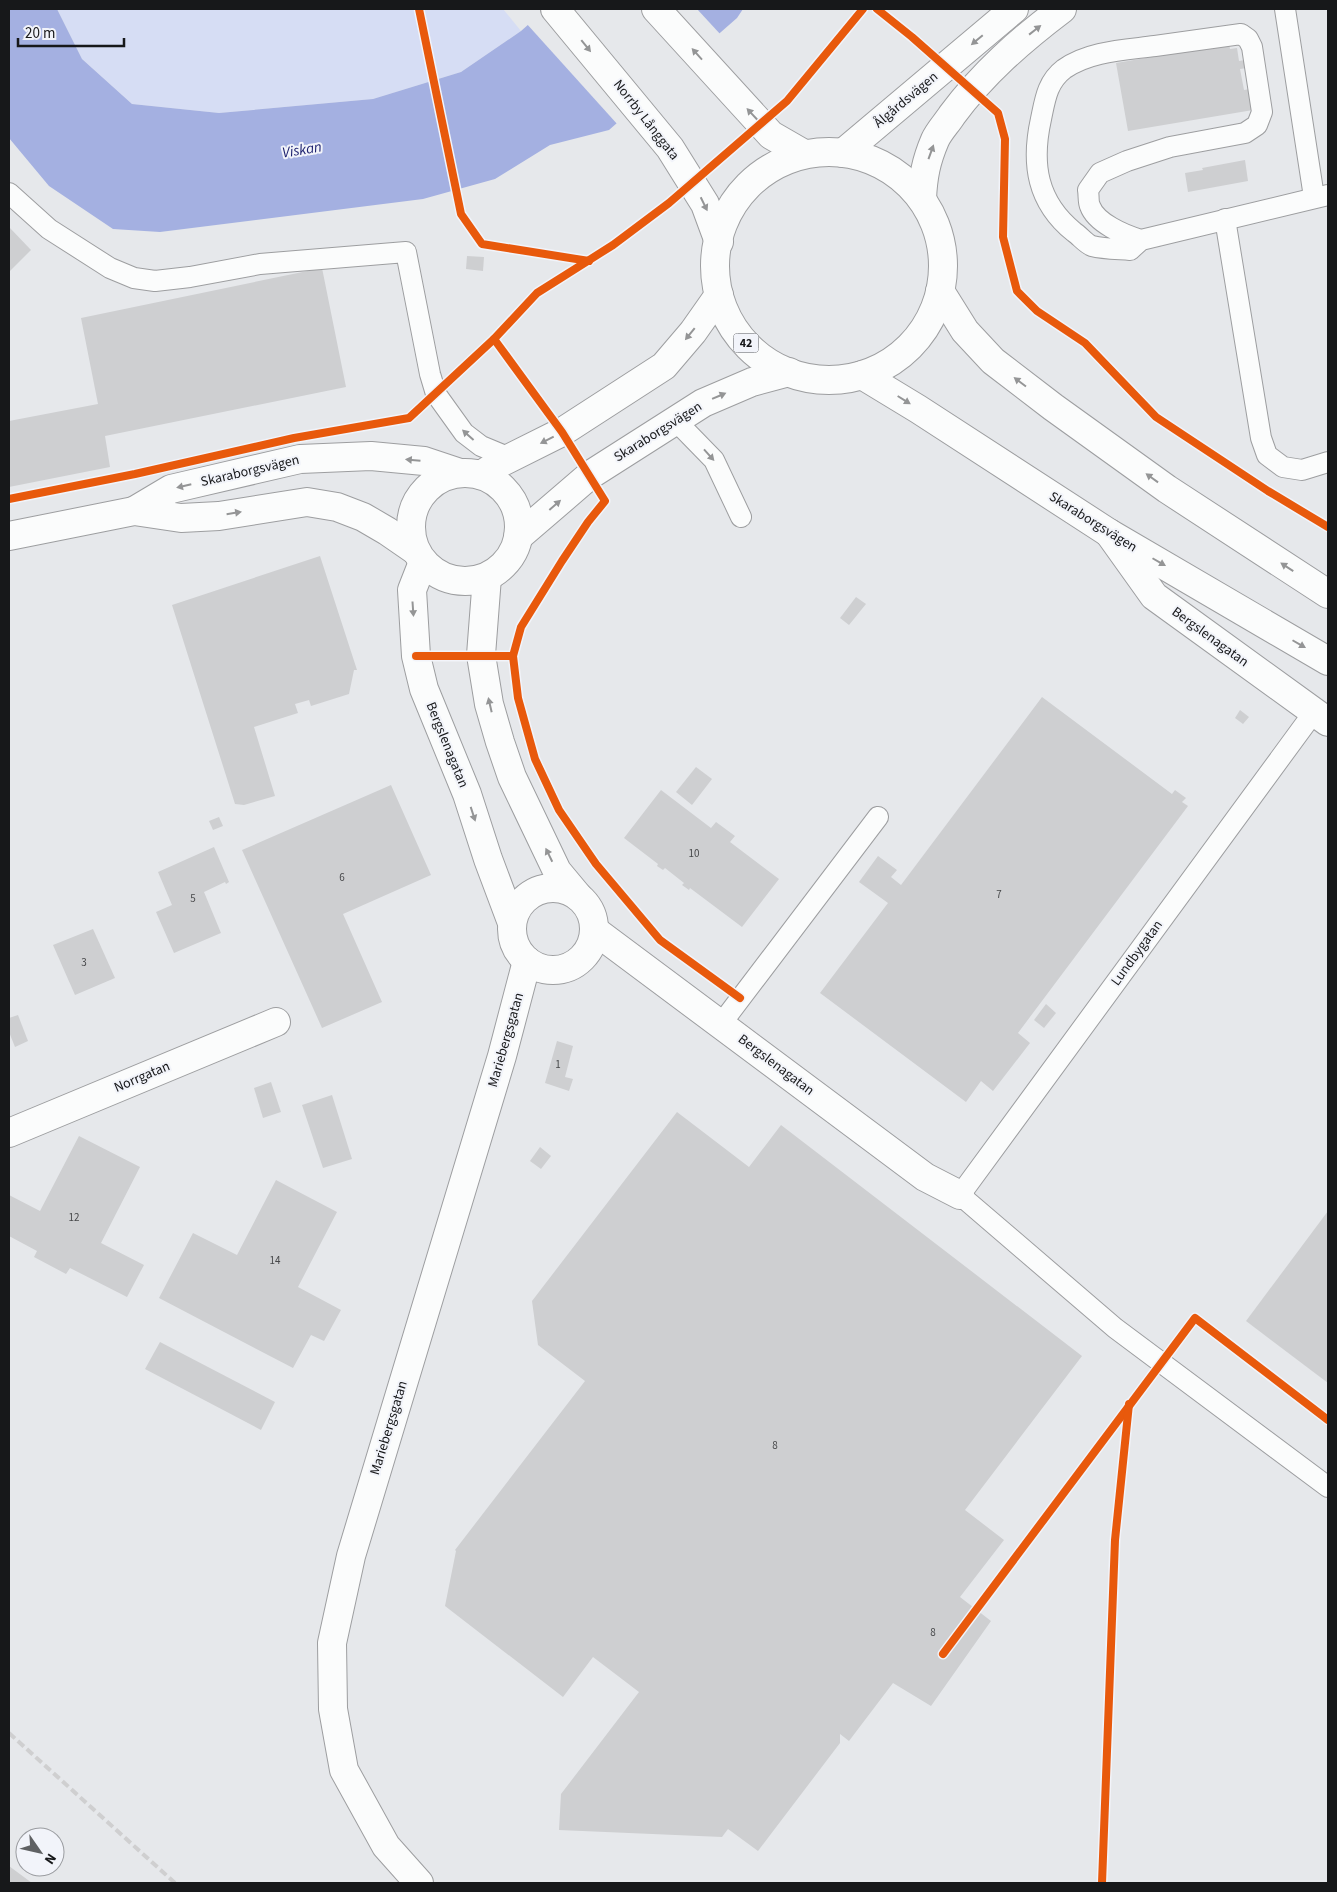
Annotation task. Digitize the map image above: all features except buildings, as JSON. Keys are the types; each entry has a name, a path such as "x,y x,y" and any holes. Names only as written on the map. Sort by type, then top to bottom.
{"street":[{"name":"Norrby Långgata","path":"556,9 670,148 705,204 719,242"},
{"path":"656,9 771,135 804,154"},
{"name":"Ålgårdsvägen","path":"843,153 1014,9"},
{"path":"922,199 924,172 936,138 960,103 992,68 1023,39 1062,9"},
{"name":"42","path":"843,153 869,159 887,168 903,179 922,199 940,236 943,264 940,291 930,319 912,344 890,362 862,375 840,379 818,379 789,372 764,359 745,342 729,320 719,295 716,269 719,242 727,217 748,187 778,164 804,154 843,153"},
{"path":"940,291 965,330 1000,366 1167,489 1328,594"},
{"path":"470,474 493,481 504,489 512,499 517,511 518,537 516,547 504,565 487,577 464,582 452,581 441,576 419,557 410,529 413,512 420,496 437,480 470,474 510,458 562,432 664,366 693,332 719,295"},
{"name":"Skaraborgsvägen","path":"518,537 590,474 675,420 703,403 752,382 789,372"},
{"name":"Skaraborgsvägen","path":"862,375 918,409 1109,533 1328,661"},
{"name":"Skaraborgsvägen","path":"9,536 134,511 171,489 300,459 371,456 424,461 470,474"},
{"name":"Skaraborgsvägen","path":"134,511 181,518 219,516 307,502 337,507 362,517 387,532 419,557"},
{"name":"Bergslenagatan","path":"1109,533 1154,596 1321,717"},
{"name":"Bergslenagatan","path":"419,557 412,590 416,656 424,689 467,794 488,859 512,923"},
{"path":"487,577 481,655 489,704 497,732 512,777 557,871 586,905 592,917 594,930 591,944 583,958 570,966 556,970 540,968 527,961 517,950 512,937 512,923 516,909 525,898 537,891 551,888 564,889 577,895"},
{"name":"Bergslenagatan","path":"594,930 925,1177 960,1195"},
{"name":"Mariebergsgatan","path":"418,1883 386,1846 344,1770 334,1708 332,1643 351,1556 502,1056 527,961"},
{"name":"Norrgatan","path":"9,1133 276,1022"}],"lane":[{"path":"1141,240 1121,234 1102,221 1090,206 1088,190 1100,174 1127,161 1170,147 1245,133 1258,125 1262,112 1252,47 1248,39 1241,34 1110,53 1080,60 1051,81 1045,96 1038,130 1037,166 1041,189 1053,208 1070,228 1091,246 1130,250 1141,240 1321,196 1285,9"},
{"path":"9,193 49,229 110,268 134,278 155,281 190,277 260,264 406,252 430,374 436,394 464,433 481,446 510,458"},
{"path":"1225,220 1261,438 1267,455 1283,467 1302,470 1328,462"},
{"path":"675,420 714,460 741,517"},
{"name":"Lundbygatan","path":"960,1195 1321,717"},
{"path":"721,1024 878,817"},
{"path":"960,1195 1115,1328 1328,1487"}],"shaded area":[{"path":"57,9 503,9 521,31 461,72 373,99 219,113 132,104 82,59"}],"water":[{"name":"Viskan","path":"9,9 57,9 82,59 132,104 219,113 373,99 461,72 521,31 546,9 743,9 737,18 609,130 550,145 495,179 423,199 160,232 113,229 49,186 9,138"}],"pier":[{"path":"542,9 697,9 721,35 618,125 526,23"}],"railway":[{"path":"9,1733 175,1883"}],"cycle path":[{"path":"419,9 461,214 482,244 589,261"},
{"path":"9,499 135,474 294,438 409,418 494,339 537,293 613,245 669,203 787,101 863,9"},
{"path":"877,9 912,37 998,113 1005,139 1003,237 1017,291 1037,311 1085,343 1156,417 1268,491 1328,527"},
{"path":"494,339 562,432 605,501 588,522 521,627 513,656 518,698 535,759 559,810 596,864 660,940 740,998"},
{"path":"416,656 513,656"},
{"path":"943,1654 1195,1318 1328,1420"},
{"path":"1102,1883 1115,1540 1129,1404"}]}
